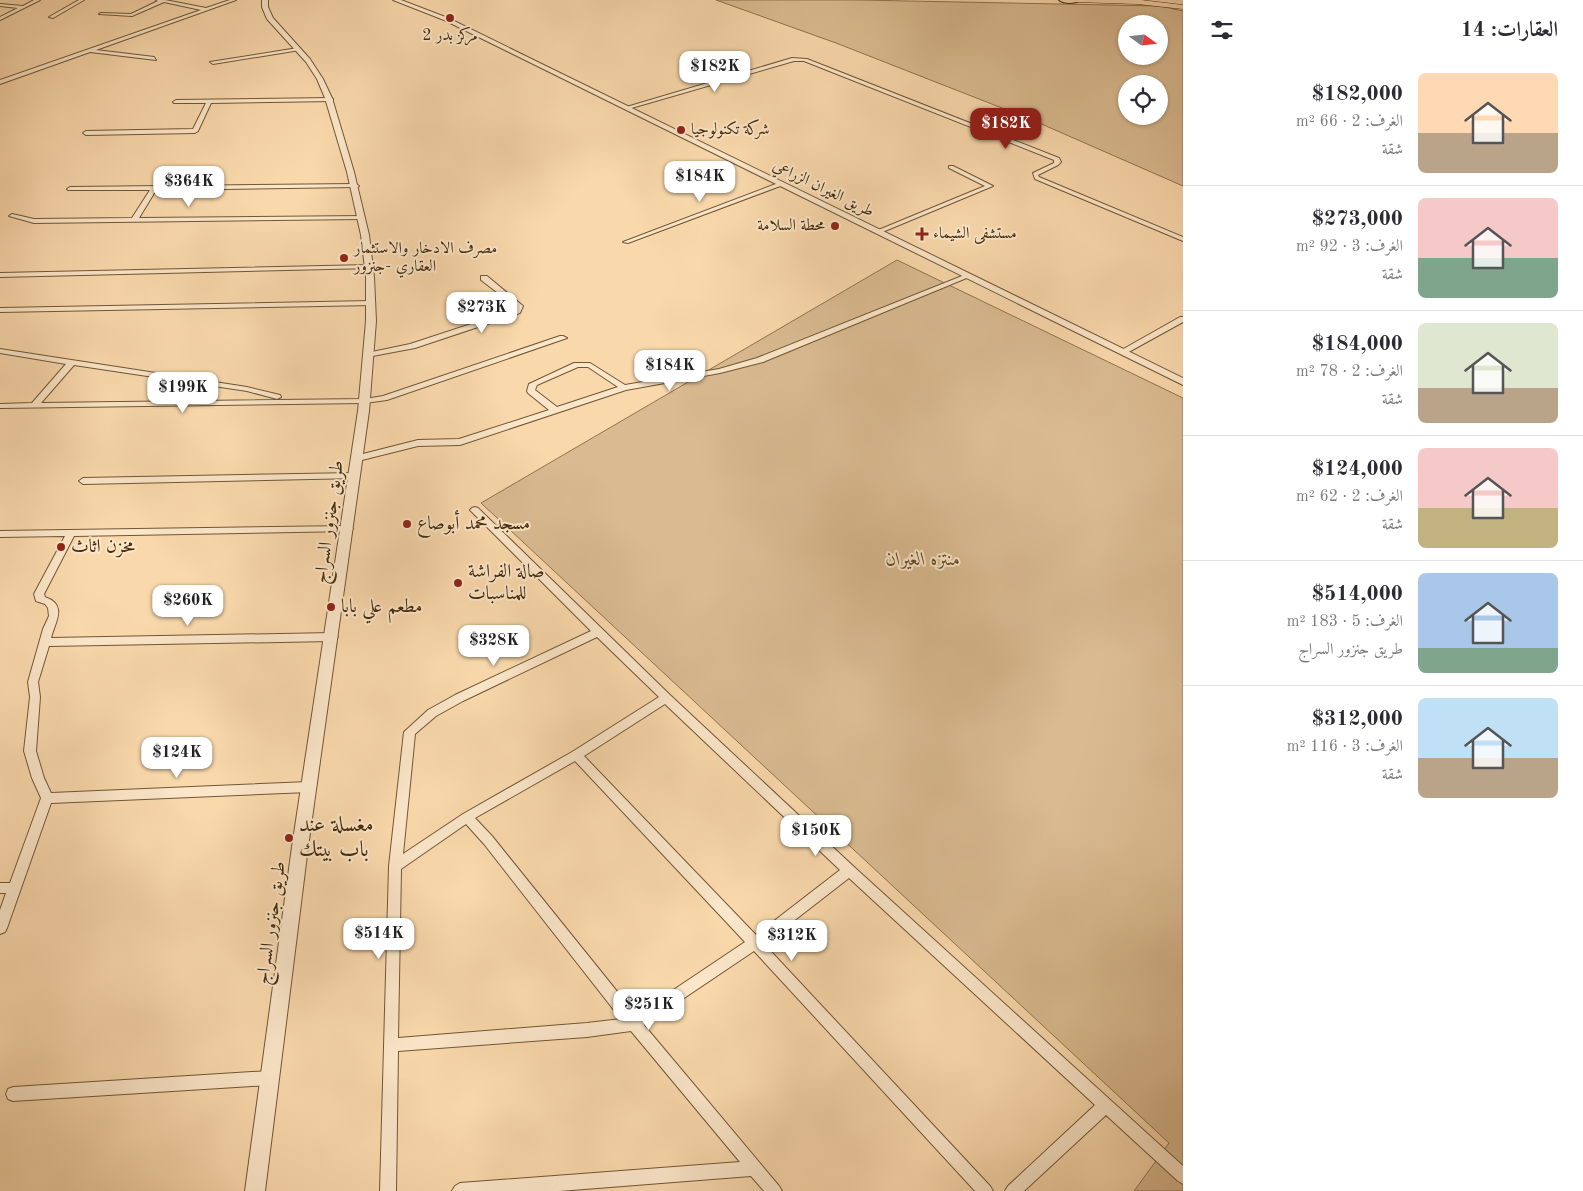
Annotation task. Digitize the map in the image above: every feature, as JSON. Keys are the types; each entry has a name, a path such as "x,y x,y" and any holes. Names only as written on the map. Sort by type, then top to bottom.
{"highway":[{"path":"1076,0 1156,0"},
{"path":"1076,0 1137,2 1183,7"}],"main road":[{"path":"1063,0 1076,0"}],"street":[{"path":"0,19 38,0"},
{"path":"51,17 82,0"},
{"path":"101,14 132,16 160,0 205,9"},
{"path":"0,82 234,0"},
{"name":"طريق جنزور السراج","path":"255,1191 308,787 333,637 358,458 370,355 371,303 370,267 356,186 331,100 319,76 298,49 272,22 265,10 265,0"},
{"name":"طريق الغيران الزراعي","path":"396,0 446,18 1183,382"},
{"path":"0,5 24,8"},
{"path":"213,62 245,59 255,55 298,49"},
{"path":"88,51 154,59"},
{"path":"626,108 794,59 805,60 1058,160 1056,164 1035,174 1037,178 1183,239"},
{"path":"176,102 331,100"},
{"path":"86,133 194,131 209,102"},
{"path":"878,232 990,186 950,167"},
{"path":"626,242 781,184"},
{"path":"70,189 356,186"},
{"path":"134,220 154,188"},
{"path":"12,216 34,221 362,217"},
{"path":"0,275 370,267"},
{"path":"358,458 418,443 460,442 624,388 720,371 760,360 967,276"},
{"path":"370,355 412,346 517,311 519,306 484,278"},
{"path":"0,310 371,303"},
{"path":"1122,352 1183,319"},
{"path":"0,406 365,400 384,398 563,338"},
{"path":"0,352 247,389 288,400"},
{"path":"35,405 72,362"},
{"path":"556,411 531,390 533,384 577,365 590,365 624,388"},
{"path":"83,480 355,476"},
{"path":"475,510 666,698 1183,1176"},
{"path":"0,534 348,529"},
{"path":"0,928 47,798 38,778 30,751 35,697 32,682 54,616 53,608 49,602 40,599 38,594 71,533"},
{"path":"388,1191 395,866 410,732 432,713 459,698 598,632"},
{"path":"44,642 333,637"},
{"path":"395,866 467,817 576,755 666,698"},
{"path":"576,755 755,943 985,1191"},
{"path":"47,798 308,787"},
{"path":"467,817 488,840 634,1024 774,1191"},
{"path":"392,1045 587,1030 634,1024 755,943 850,870"},
{"path":"0,888 14,888"},
{"path":"12,1094 270,1078"},
{"path":"1014,1191 1106,1105"},
{"path":"460,1191 755,1168"}],"green space":[{"path":"716,0 859,0 1160,6 1183,11 1183,186 1030,119 836,43"},
{"name":"منتزه الغيران","path":"897,260 1183,398 1183,1191 1134,1191 1169,1143 481,503"}],"place":[{"name":"مركز بدر 2","path":"450,18"},
{"name":"شركة تكنولوجيا","path":"681,130"},
{"name":"محطة السلامة","path":"835,226"},
{"name":"مستشفى الشيماء","path":"922,234"},
{"name":"مصرف الادخار والاستثمار العقاري -جنزور","path":"344,258"},
{"name":"مسجد محمد أبوصاع","path":"407,524"},
{"name":"مخزن اثاث","path":"61,547"},
{"name":"صالة الفراشة للمناسبات","path":"458,583"},
{"name":"مطعم علي بابا","path":"331,607"},
{"name":"مغسلة عند باب بيتك","path":"289,838"}]}
